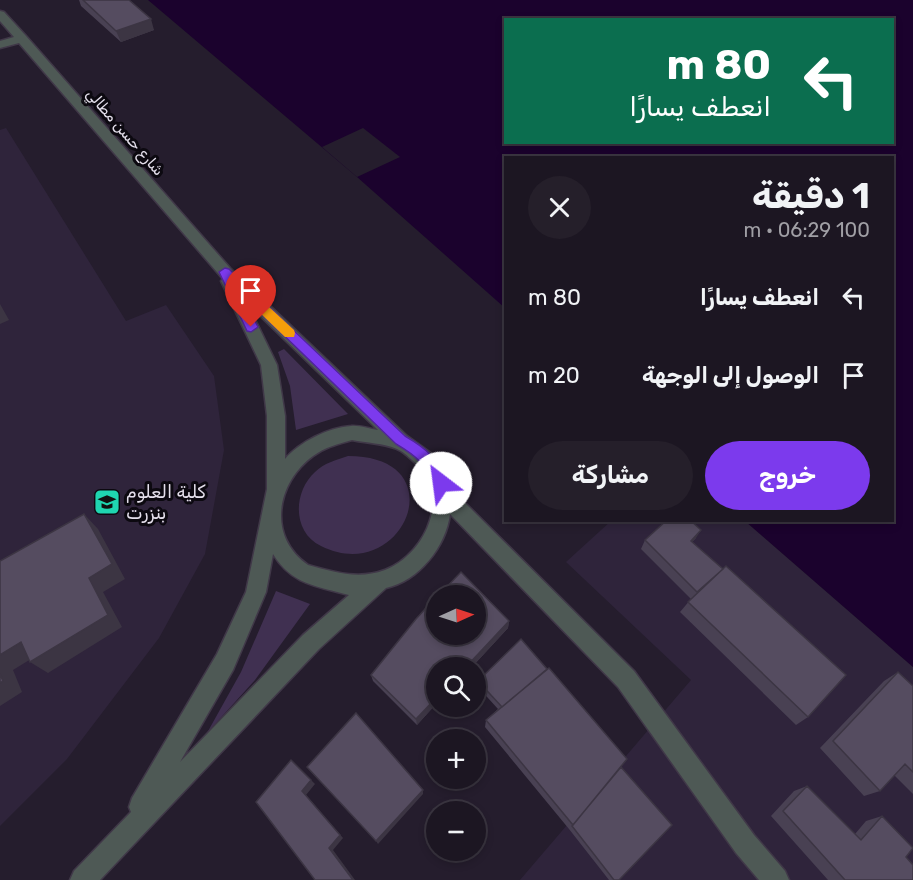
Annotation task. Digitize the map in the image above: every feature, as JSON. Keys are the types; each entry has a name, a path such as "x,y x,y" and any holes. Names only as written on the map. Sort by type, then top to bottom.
{"street":[{"name":"شارع حسن مطالي","path":"0,14 225,272"},
{"path":"0,45 22,38"},
{"path":"225,272 400,440 422,453 437,472 444,495 443,522 430,547 408,569 379,582 351,586 324,582 300,571 283,554 273,533 270,510"},
{"path":"127,832 225,662 256,592 275,489 276,416 269,365 225,272"},
{"path":"275,489 288,468 306,451 328,439 360,433 377,433 400,440"},
{"path":"444,495 626,679 745,844 776,880"},
{"path":"83,880 311,642 379,582"}],"shaded area":[{"path":"148,0 913,0 913,667 746,522 894,522 894,156 504,156 504,307 357,177"},
{"name":"كلية العلوم بنزرت","path":"6,128 126,321 166,305 214,376 224,450 205,554 159,638 67,759 0,826 0,130"},
{"path":"284,349 348,414 296,430 290,386 278,352"},
{"path":"348,456 382,462 402,476 409,495 406,516 395,536 375,549 350,554 321,546 312,540 305,531 299,511 303,490 315,472 326,464"},
{"path":"610,522 746,522 913,667 913,880 520,880 691,680 566,562"},
{"path":"276,591 310,604 255,680 207,733 241,672"}],"pier":[{"path":"363,128 400,157 357,177 322,147"}],"building":[{"path":"83,0 129,0 151,19 116,31"},
{"path":"84,514 112,564 89,578 108,615 30,662 21,642 0,655 0,561"},
{"path":"665,522 692,522 701,530 691,541 723,569 697,592 645,540"},
{"path":"726,566 846,675 808,717 688,602"},
{"path":"461,572 474,585 449,585"},
{"path":"486,598 509,621 475,657 426,657 426,708 416,719 371,675 426,608 426,645 486,645"},
{"path":"521,639 547,669 502,707 486,690 486,673"},
{"path":"549,668 627,759 573,825 486,720"},
{"path":"898,672 913,686 913,772 905,764 880,791 833,741"},
{"path":"356,713 423,790 376,841 307,767"},
{"path":"291,760 311,780 302,791 340,835 329,848 353,880 315,880 256,802"},
{"path":"621,767 672,825 619,880 614,880 572,826"},
{"path":"807,786 861,840 882,816 913,848 906,857 913,865 913,880 845,880 783,811"}],"slow traffic":[{"path":"236,283 289,333"}],"place":[{"name":"كلية العلوم بنزرت","path":"107,502"}],"route":[{"path":"251,327 225,272 400,440 422,453 437,472 441,483"}]}
